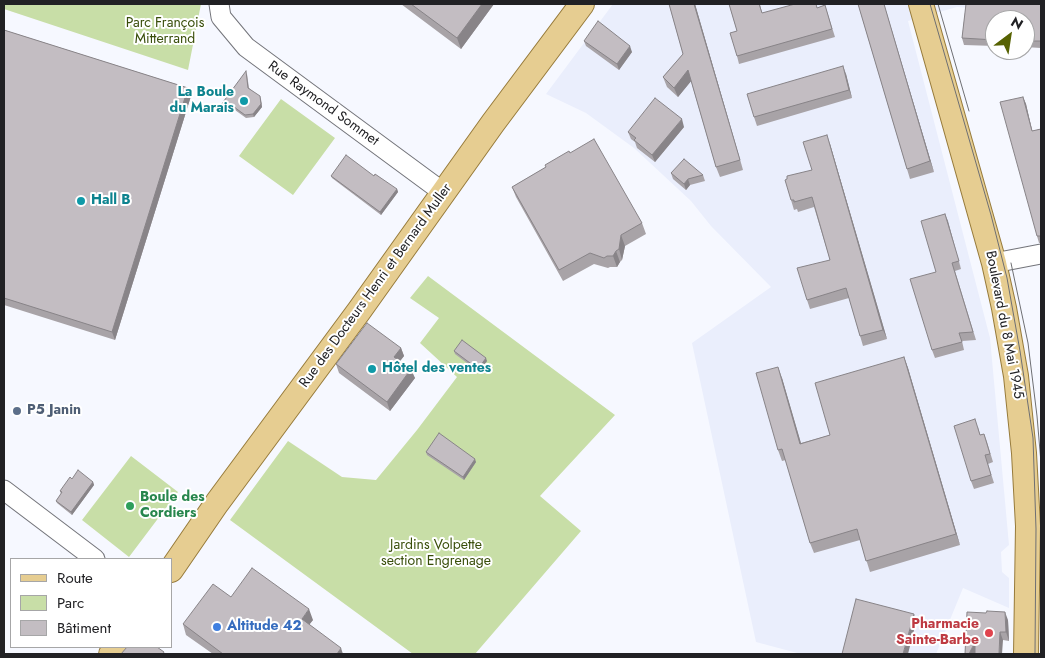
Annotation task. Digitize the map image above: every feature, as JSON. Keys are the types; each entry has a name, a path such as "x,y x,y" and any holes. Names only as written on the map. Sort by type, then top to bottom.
{"main road":[{"name":"Rue des Docteurs Henri et Bernard Muller","path":"172,569 359,312 493,123 582,4"},
{"name":"Boulevard du 8 Mai 1945","path":"921,4 994,263 1016,376 1022,430 1028,526 1026,654"}],"street":[{"name":"Rue Raymond Sommet","path":"219,4 220,17 246,47 444,193"},
{"path":"994,263 1041,254"},
{"path":"4,490 94,558"}],"shaded area":[{"path":"613,4 973,4 971,8 957,7 908,21 990,338 1009,545 1001,552 1002,572 1009,578 1009,608 963,588 936,654 801,654 756,642 692,343 771,287 711,226 691,201 634,148 586,113 546,94"}],"green space":[{"name":"Parc François Mitterrand","path":"4,4 201,4 188,70 4,9"},
{"path":"281,99 335,138 293,195 239,156"},
{"name":"Jardins Volpette section Engrenage","path":"428,276 615,415 540,496 581,531 475,654 413,654 230,520 288,441 342,477 376,480 417,430 457,377 420,343 439,318 410,298"},
{"name":"Boule des Cordiers","path":"131,456 178,492 129,557 82,520"}],"building":[{"path":"411,4 482,4 457,38"},
{"path":"669,4 694,4 740,160 716,167 688,70 674,88 663,77 683,54"},
{"path":"729,4 759,4 762,13 795,4 816,4 817,8 825,5 832,29 737,56 730,33 737,31"},
{"path":"858,4 884,4 930,161 907,169"},
{"path":"966,4 1041,4 1041,41 1035,41 1035,10 985,10 985,39 962,38"},
{"path":"598,21 630,46 617,64 584,41"},
{"name":"Hall B","path":"4,30 188,88 112,332 4,298"},
{"path":"843,66 849,90 754,117 747,94"},
{"name":"La Boule du Marais","path":"246,71 248,88 260,96 261,104 253,114 245,115 234,107 218,109"},
{"path":"1023,97 1032,131 1041,129 1041,236 1037,236 1000,102"},
{"path":"655,98 682,119 652,155 634,140 636,138 628,132"},
{"path":"827,135 883,330 860,336 846,288 807,300 797,268 830,260 812,197 794,202 794,200 791,200 785,180 787,176 812,170 803,142"},
{"path":"594,139 642,223 621,235 619,249 613,256 604,258 590,253 559,270 512,187 546,167 545,165"},
{"path":"346,155 374,176 375,174 397,189 380,212 331,176"},
{"path":"684,159 703,175 688,179 684,184 671,173"},
{"path":"945,214 959,261 952,263 973,332 959,333 962,342 932,350 910,279 936,272 921,221"},
{"name":"Hôtel des ventes","path":"367,323 401,348 394,357 411,369 387,402 336,364"},
{"path":"462,340 486,358 478,369 454,351"},
{"path":"904,357 956,534 866,561 857,529 810,543 782,449 778,450 756,373 778,367 800,444 830,435 815,383"},
{"path":"975,419 980,435 984,434 990,454 985,455 991,475 971,481 954,426"},
{"path":"439,433 475,459 463,477 426,452"},
{"path":"78,470 93,482 71,512 56,501 62,492 60,491 70,477 72,479"},
{"path":"252,568 309,609 302,619 341,648 337,654 223,654 183,624 213,584 231,597"},
{"path":"856,599 914,614 903,654 842,654"},
{"name":"Pharmacie Sainte-Barbe","path":"987,611 1005,612 1006,632 1000,632 999,654 975,654 975,642 969,654 965,654 967,612 986,613"},
{"path":"126,648 158,648 164,652 163,654 121,654"}],"tram line":[{"path":"930,4 991,215 1007,278 1020,351 1033,438 1036,529 1035,654"},
{"path":"938,4 969,111"},
{"path":"1011,263 1028,343 1041,463"}],"place":[{"name":"La Boule du Marais","path":"244,101"},
{"name":"Hall B","path":"81,201"},
{"name":"Hôtel des ventes","path":"372,369"},
{"name":"P5 Janin","path":"17,411"},
{"name":"Boule des Cordiers","path":"130,506"},
{"name":"Altitude 42","path":"217,627"},
{"name":"Pharmacie Sainte-Barbe","path":"989,633"}]}
